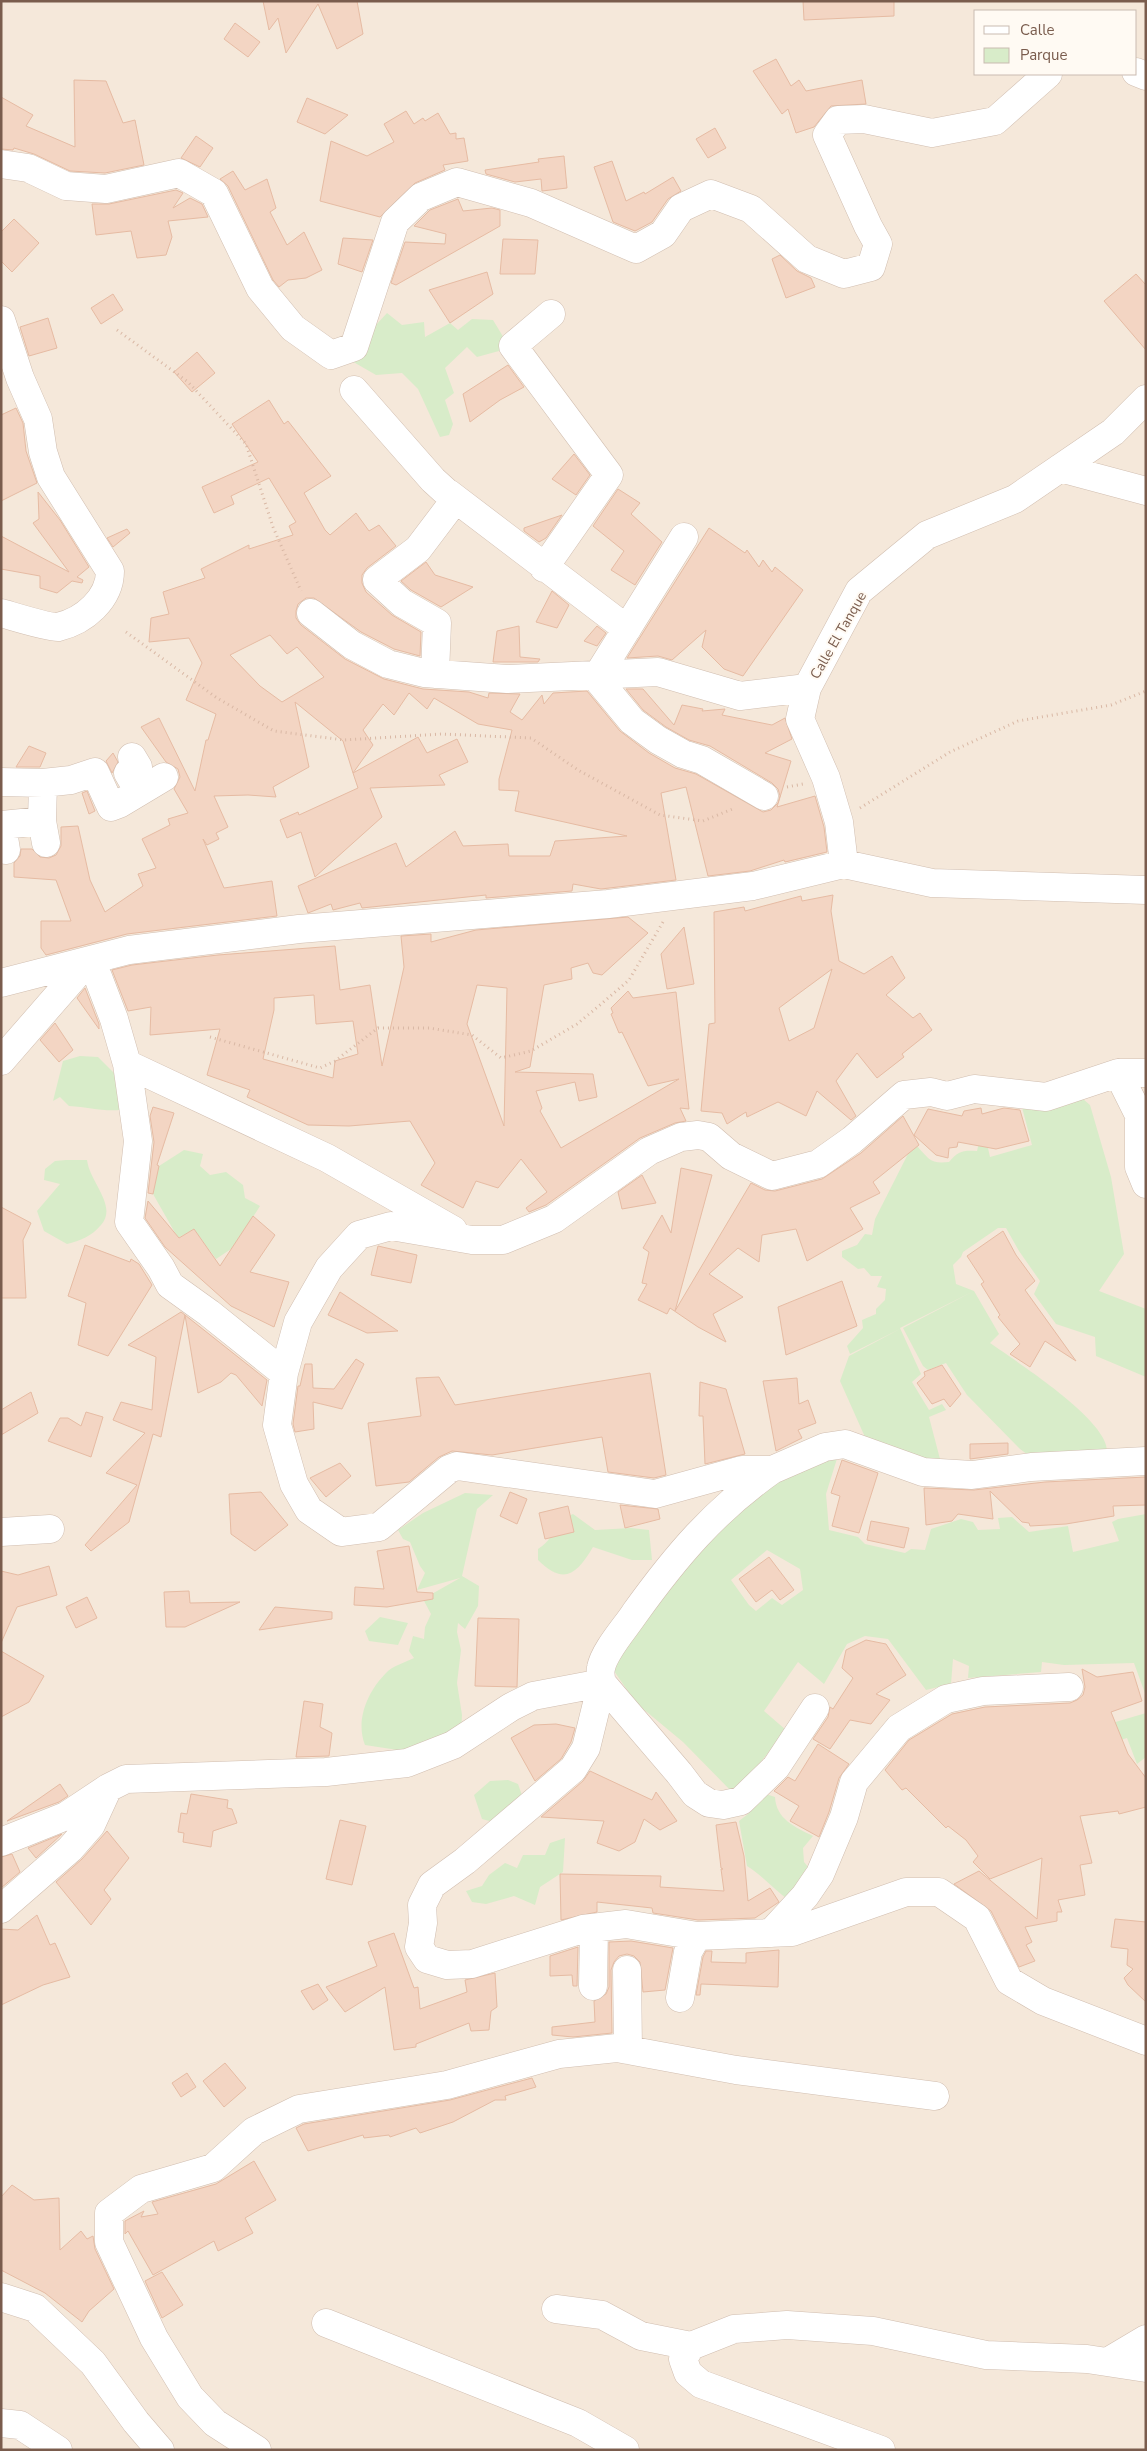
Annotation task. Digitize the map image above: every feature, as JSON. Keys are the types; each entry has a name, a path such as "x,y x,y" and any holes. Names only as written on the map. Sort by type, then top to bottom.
{"street":[{"path":"1,164 28,168 66,186 106,189 179,173 214,193 260,288 293,328 331,355 354,347 395,222 421,197 457,182 494,191 531,204 636,249 663,234 681,208 711,194 751,209 807,259 844,274 871,267 878,244 868,226 827,134 838,120 864,119 932,133 996,121 1047,75"},
{"path":"544,568 609,475 513,346 551,314"},
{"path":"1,320 20,378 38,419 43,452 51,477 110,571 110,583 103,598 86,614 57,627 1,613"},
{"path":"354,390 433,480 544,568 627,630"},
{"name":"Calle El Tanque","path":"844,864 839,822 826,778 800,719 807,688 859,592 927,535 1015,499 1113,432 1146,399"},
{"path":"1060,468 1146,491"},
{"path":"435,674 437,623 402,603 377,580 418,549 455,500 448,493"},
{"path":"596,675 627,630 684,537"},
{"path":"311,613 352,645 388,664 435,674 507,679 658,672 740,696 807,688"},
{"path":"596,675 632,721 658,740 683,754 702,760 764,796"},
{"path":"132,757 138,767 128,773 139,792"},
{"path":"1,782 43,783 71,780 95,772 111,807 164,777"},
{"path":"6,850 2,825 44,832 43,783"},
{"path":"1,983 129,950 299,929 608,904 753,886 844,864 932,883 1146,890"},
{"path":"1,1061 88,961"},
{"path":"88,961 98,977 114,1019 126,1064 138,1141 129,1222 161,1268 170,1285 209,1313 284,1373"},
{"path":"126,1064 327,1158 472,1240"},
{"path":"1118,1073 1139,1115 1139,1168 1146,1184"},
{"path":"772,1470 742,1470 655,1494 457,1466 450,1469 379,1526 341,1532 309,1510 294,1484 277,1425 284,1373 298,1322 329,1268 359,1235 391,1226 472,1240 503,1240 554,1219 649,1151 681,1136 698,1135 709,1137 731,1156 772,1176 818,1164 852,1140 904,1095 931,1092 948,1096 974,1089 1046,1097 1118,1073 1146,1073"},
{"path":"1146,1461 1031,1467 972,1476 923,1472 845,1444 825,1447 772,1470 749,1486 698,1533 670,1564 612,1646 600,1668 602,1683 586,1748 573,1769 465,1861 432,1885 422,1905 423,1923 419,1947 427,1959 447,1965 472,1964 583,1928 626,1924 697,1936 792,1932 906,1892 939,1892 977,1918 1008,1981 1043,2001 1146,2041"},
{"path":"1,1532 50,1529"},
{"path":"602,1683 695,1794 709,1803 724,1805 741,1801 776,1768 815,1708"},
{"path":"1,1842 66,1816 126,1778 326,1772 407,1763 453,1746 510,1707 533,1696 602,1683"},
{"path":"771,1933 805,1896 820,1874 844,1817 854,1782 899,1728 946,1698 983,1691 1070,1687"},
{"path":"1,1909 62,1857 86,1831 91,1825 108,1788"},
{"path":"593,1986 594,1928"},
{"path":"680,1998 688,1952 697,1936"},
{"path":"627,1970 628,2050"},
{"path":"257,2450 215,2423 190,2396 154,2338 109,2242 109,2213 141,2189 213,2168 254,2131 298,2109 447,2085 559,2054 617,2048 736,2070 935,2096"},
{"path":"1,2297 35,2308 93,2363 136,2422 160,2450"},
{"path":"556,2309 602,2315 641,2336 690,2346 734,2329 788,2325 873,2331 986,2355 1109,2361 1146,2368"},
{"path":"326,2323 578,2423 625,2450"},
{"path":"1109,2361 1146,2339"},
{"path":"690,2346 683,2359 688,2373 701,2384 881,2450"},
{"path":"1,2423 20,2425 58,2450"}],"path":[{"path":"117,330 188,382 246,444 273,527 311,613"},
{"path":"126,632 216,698 274,731 344,740 442,734 531,738 578,770 660,815 703,821 783,788 826,778"},
{"path":"839,822 950,752 1018,721 1111,705 1146,691"},
{"path":"210,1037 320,1068 334,1061 378,1028 428,1028 472,1035 501,1058 531,1051 577,1024 629,980 679,895"}],"shaded area":[{"path":"1,1 1146,1 1146,2450 1,2450"}],"green space":[{"path":"387,313 402,325 424,322 425,337 450,323 458,330 472,319 493,320 510,348 477,357 467,347 445,368 454,393 445,400 453,424 449,435 440,437 418,389 402,373 376,375 350,360"},
{"path":"80,1056 98,1057 121,1080 128,1109 105,1110 69,1106 60,1097 53,1101 63,1061"},
{"path":"1076,1093 1090,1105 1111,1177 1124,1254 1099,1291 1146,1309 1146,1377 1096,1356 1095,1337 1056,1324 1034,1294 1040,1281 1006,1228 998,1228 963,1252 953,1265 956,1284 974,1291 999,1334 990,1343 1039,1377 1077,1408 1103,1437 1107,1450 1043,1466 1020,1449 967,1395 946,1363 928,1370 923,1366 903,1328 972,1292 900,1328 921,1374 912,1382 929,1410 942,1404 946,1410 929,1417 940,1459 926,1466 865,1437 840,1381 849,1356 900,1329 850,1354 847,1346 863,1328 862,1320 876,1314 876,1309 885,1300 886,1289 877,1287 882,1276 871,1276 864,1268 858,1269 842,1257 842,1251 857,1245 865,1234 872,1235 875,1219 911,1148 917,1146 930,1160 949,1162 961,1152 977,1151 983,1126 990,1157 1032,1145 1020,1100"},
{"path":"184,1150 203,1154 200,1166 210,1175 226,1172 243,1185 245,1198 260,1206 234,1247 216,1259 194,1229 178,1238 153,1194 159,1166"},
{"path":"87,1160 89,1169 102,1194 106,1210 105,1218 94,1232 81,1240 67,1244 44,1231 37,1211 60,1184 44,1180 45,1169 55,1161"},
{"path":"840,1449 826,1494 829,1530 858,1537 865,1544 905,1553 911,1549 925,1550 931,1529 961,1519 973,1522 978,1530 1000,1529 998,1518 1012,1517 1029,1532 1068,1526 1073,1552 1119,1541 1112,1522 1118,1519 1146,1514 1146,1696 1134,1663 1064,1665 1042,1662 1041,1672 968,1678 969,1666 953,1659 951,1684 926,1690 888,1639 865,1636 847,1644 824,1684 798,1662 764,1711 786,1730 735,1795 683,1742 636,1703 612,1668 699,1548 768,1479","holes":["767,1550 800,1569 803,1590 782,1605 772,1598 756,1611 749,1605 731,1580"]},
{"path":"465,1493 493,1495 477,1509 462,1576 479,1586 478,1606 465,1629 458,1623 457,1632 461,1650 457,1683 462,1715 461,1734 424,1754 365,1745 362,1735 363,1716 365,1706 374,1688 395,1666 414,1658 409,1651 413,1636 424,1639 425,1627 431,1614 423,1599 460,1578 417,1590 425,1573 410,1542 403,1539 398,1530 423,1513"},
{"path":"573,1514 595,1530 631,1528 649,1530 652,1560 632,1560 593,1547 575,1570 563,1574 555,1573 538,1560 538,1549 544,1545 561,1522"},
{"path":"380,1617 408,1623 398,1645 369,1641 365,1631"},
{"path":"1146,1713 1146,1757 1137,1764 1127,1738 1107,1744 1102,1726"},
{"path":"508,1780 518,1784 524,1801 493,1822 482,1819 474,1795 490,1781"},
{"path":"766,1794 775,1797 776,1805 783,1817 813,1836 803,1848 804,1862 814,1874 790,1901 747,1866 739,1821"},
{"path":"565,1838 563,1872 540,1887 535,1905 514,1896 486,1904 472,1902 466,1891 482,1886 489,1875 505,1863 517,1868 523,1855 545,1855 550,1843"}],"building":[{"path":"263,1 357,1 363,34 337,49 318,4 286,53 278,18 269,30"},
{"path":"803,1 894,1 894,16 804,20"},
{"path":"235,23 260,42 248,57 224,39"},
{"path":"776,59 791,86 799,80 806,91 862,80 866,104 831,106 814,127 796,133 788,109 782,114 753,71"},
{"path":"74,80 106,81 123,123 135,120 144,165 105,173 70,171 34,154 14,148 13,150 1,149 1,97 33,115 26,126 75,147"},
{"path":"307,98 348,115 325,134 297,122"},
{"path":"406,111 414,124 423,118 425,121 438,113 450,134 456,133 456,139 464,138 468,161 443,165 445,170 415,183 380,217 320,201 331,141 367,156 394,142 384,124"},
{"path":"715,128 726,148 708,158 696,139"},
{"path":"196,136 213,148 200,167 181,158"},
{"path":"564,156 567,188 542,191 541,179 515,182 486,174 485,170 539,162 538,159"},
{"path":"612,161 626,201 644,192 645,194 673,177 681,191 668,199 652,222 635,231 613,222 594,167"},
{"path":"233,171 245,190 267,179 276,208 270,212 287,245 304,232 322,270 306,278 288,280 279,287 273,280 228,186 220,179"},
{"path":"176,190 183,193 173,208 190,198 202,204 208,217 168,221 172,237 166,255 137,258 131,231 96,235 92,204 109,204"},
{"path":"458,199 463,211 492,208 500,210 500,226 396,285 391,283 405,242 445,244 446,234 414,226 430,210"},
{"path":"14,219 39,243 12,272 1,261 1,232"},
{"path":"343,238 373,240 362,272 338,264"},
{"path":"503,239 538,240 535,274 500,274"},
{"path":"780,255 797,271 811,278 815,287 786,298 772,259"},
{"path":"487,272 493,294 450,323 429,290"},
{"path":"1136,274 1146,285 1146,350 1104,301"},
{"path":"113,294 123,310 101,324 91,308"},
{"path":"48,318 57,348 29,356 20,327"},
{"path":"197,352 215,373 192,392 174,372"},
{"path":"508,365 524,387 500,400 470,422 463,394"},
{"path":"269,400 284,424 288,421 331,476 304,493 325,530 330,535 356,513 369,531 379,525 396,546 367,568 362,575 362,583 366,592 392,615 421,632 420,656 394,649 361,632 314,598 306,598 298,604 296,618 301,625 345,659 384,679 423,689 469,692 488,698 489,693 520,694 510,712 522,720 542,695 544,704 553,693 587,691 620,731 649,753 675,768 696,774 763,812 771,810 778,803 780,796 778,789 772,783 710,746 689,740 666,727 643,710 626,689 643,689 674,725 682,705 703,709 702,711 725,709 722,715 772,725 785,718 792,739 765,753 791,761 777,807 815,796 824,827 827,852 785,862 784,860 750,871 708,876 686,787 661,793 676,880 601,889 573,884 572,891 486,898 486,895 362,908 360,903 333,910 331,904 308,913 298,886 396,843 406,867 455,831 463,846 508,844 509,856 550,856 555,841 627,836 515,811 519,791 499,790 499,779 512,730 478,724 434,698 427,709 409,693 394,715 383,704 363,730 373,745 353,773 343,741 295,702 309,767 273,787 276,797 248,795 214,796 228,827 216,833 219,839 207,845 203,839 224,888 272,881 277,916 127,934 46,955 41,948 41,921 71,921 56,880 14,877 14,863 20,856 21,849 32,849 40,857 49,858 56,855 61,846 61,827 78,826 90,880 105,912 143,886 138,874 156,868 142,839 170,825 168,819 188,813 174,789 180,777 178,769 166,762 141,727 159,718 195,791 206,740 208,740 216,714 186,700 202,663 189,638 149,642 151,618 169,614 163,592 205,578 201,569 249,545 249,549 293,535 289,526 296,522 269,478 231,496 234,504 214,513 202,487 258,462 232,424","holes":["270,635 287,654 297,647 324,677 282,702 260,686 230,655"]},
{"path":"16,408 23,423 26,451 37,483 1,501 1,415"},
{"path":"574,454 590,475 576,495 552,479"},
{"path":"618,489 640,503 631,514 662,542 635,585 611,570 624,551 593,526"},
{"path":"38,492 60,520 89,567 77,577 83,580 82,583 72,581 57,593 40,588 40,576 1,569 1,536 69,572 33,523 39,519"},
{"path":"562,515 546,538 539,542 524,531 524,528"},
{"path":"709,528 745,553 747,550 759,567 763,560 772,572 775,567 803,590 743,676 724,669 702,647 706,630 672,660 658,656 627,658"},
{"path":"127,529 130,533 113,547 107,538"},
{"path":"426,562 435,575 473,587 441,607 411,590 401,581"},
{"path":"552,591 569,605 557,628 536,622"},
{"path":"519,626 520,657 540,659 538,662 493,662 497,631"},
{"path":"597,626 606,633 597,646 584,641"},
{"path":"418,737 427,753 457,739 468,762 439,775 445,785 370,788 382,817 315,877 301,832 287,838 280,820 298,812 299,815 358,788 353,773"},
{"path":"29,746 46,753 40,767 16,767"},
{"path":"113,753 118,762 112,773 106,761"},
{"path":"87,791 95,811 89,814 82,793"},
{"path":"833,895 831,911 839,961 864,974 892,956 905,978 886,995 913,1018 920,1013 932,1030 902,1054 904,1057 877,1078 857,1053 836,1081 856,1116 851,1120 817,1091 806,1116 778,1102 747,1117 746,1112 727,1124 722,1113 701,1111 709,1024 715,1023 714,912 744,907 745,911 801,896 802,901","holes":["832,969 814,1028 789,1041 779,1008"]},
{"path":"628,917 648,933 602,975 593,973 588,963 571,968 572,979 544,985 530,1067 515,1072 593,1074 597,1097 579,1101 575,1082 536,1091 542,1108 540,1111 561,1148 679,1079 648,1086 622,1032 619,1033 611,1014 613,1013 611,1008 628,991 633,998 676,992 689,1109 680,1108 686,1121 675,1123 640,1138 546,1205 529,1212 526,1208 547,1192 521,1159 498,1188 476,1181 463,1208 421,1185 435,1163 410,1121 349,1126 308,1125 247,1097 250,1090 207,1075 220,1029 150,1035 151,1007 128,1011 112,970 132,965 218,955 335,946 340,990 370,985 382,1066 404,967 401,936 431,934 431,942 476,930","holes":["477,985 507,988 504,1126 467,1024","314,995 316,1024 353,1021 358,1054 335,1061 333,1078 263,1059 274,1010 274,998"]},
{"path":"684,927 694,984 667,989 661,954"},
{"path":"85,988 99,1024 99,1029 77,998"},
{"path":"55,1023 73,1050 59,1062 40,1040"},
{"path":"153,1107 174,1113 157,1165 159,1166 153,1194 148,1193 154,1142 150,1116"},
{"path":"981,1108 982,1114 1004,1108 1020,1110 1029,1141 996,1149 958,1142 957,1147 949,1148 948,1158 936,1155 914,1135 928,1109 962,1116 964,1111"},
{"path":"903,1116 919,1145 873,1182 880,1193 850,1208 863,1229 807,1261 796,1229 762,1235 759,1262 738,1248 709,1274 743,1297 713,1314 726,1342 698,1327 670,1308 667,1314 638,1300 647,1284 642,1283 649,1252 643,1248 662,1215 671,1233 681,1168 712,1175 675,1311 751,1183 765,1190 775,1191 822,1179 861,1153"},
{"path":"642,1175 656,1203 622,1209 618,1192"},
{"path":"148,1201 179,1238 194,1229 220,1266 253,1216 275,1235 250,1272 289,1282 274,1327 231,1306 165,1247 145,1218"},
{"path":"1,1207 31,1223 23,1240 26,1298 1,1298"},
{"path":"1003,1231 1016,1255 1035,1281 1025,1290 1076,1361 1045,1341 1030,1367 1010,1354 1020,1344 998,1317 1000,1315 981,1284 984,1282 967,1256"},
{"path":"85,1245 130,1262 131,1259 139,1264 152,1285 108,1356 78,1345 86,1303 68,1296"},
{"path":"378,1246 417,1255 411,1283 371,1275"},
{"path":"842,1281 857,1326 786,1355 778,1307"},
{"path":"340,1292 398,1331 367,1333 328,1315"},
{"path":"181,1312 185,1315 161,1437 153,1434 129,1522 91,1551 85,1545 137,1485 106,1473 145,1433 113,1420 121,1402 152,1410 156,1357 128,1345"},
{"path":"185,1315 267,1380 262,1406 236,1375 231,1373 221,1382 198,1393"},
{"path":"356,1359 364,1364 342,1409 313,1402 314,1429 295,1432 293,1424 298,1386 300,1386 305,1364 312,1364 313,1388 334,1389"},
{"path":"942,1365 961,1394 950,1407 944,1399 932,1404 917,1383 925,1376 924,1372"},
{"path":"650,1373 666,1475 654,1478 608,1472 602,1437 492,1455 452,1451 439,1457 409,1482 376,1486 368,1423 421,1416 416,1378 439,1377 455,1405"},
{"path":"797,1378 799,1404 808,1400 816,1423 798,1430 802,1438 776,1451 763,1381"},
{"path":"700,1382 726,1389 745,1454 705,1464 703,1416 699,1416"},
{"path":"31,1392 38,1413 1,1435 1,1410"},
{"path":"86,1412 103,1417 91,1457 48,1441 60,1418 68,1418 81,1426"},
{"path":"1008,1443 1008,1454 970,1459 970,1444"},
{"path":"842,1460 878,1473 859,1533 832,1526 840,1496 831,1493"},
{"path":"340,1463 351,1476 326,1497 310,1478"},
{"path":"1146,1477 1146,1505 1113,1506 1114,1516 1066,1524 1030,1526 1029,1523 1022,1522 990,1491 993,1519 958,1514 952,1521 926,1525 924,1488 974,1490 1045,1482"},
{"path":"261,1492 288,1525 255,1551 231,1534 229,1494"},
{"path":"510,1492 527,1499 517,1524 500,1516"},
{"path":"620,1505 658,1509 660,1519 625,1528"},
{"path":"568,1506 574,1532 545,1539 539,1513"},
{"path":"871,1521 909,1528 904,1548 867,1540"},
{"path":"409,1546 417,1592 433,1593 433,1599 387,1607 354,1605 355,1587 384,1589 377,1551"},
{"path":"769,1557 794,1590 780,1600 772,1590 756,1602 739,1579"},
{"path":"49,1566 57,1595 17,1607 1,1643 1,1571 18,1575"},
{"path":"189,1591 190,1603 240,1602 185,1627 166,1627 164,1592"},
{"path":"87,1597 97,1618 76,1628 66,1607"},
{"path":"275,1607 332,1612 332,1619 259,1630"},
{"path":"478,1618 519,1619 517,1687 475,1686"},
{"path":"866,1640 886,1644 906,1675 876,1694 890,1700 871,1724 850,1720 830,1749 813,1739 828,1717 830,1707 833,1709 853,1678 842,1668 846,1650"},
{"path":"1,1651 44,1676 29,1702 1,1717"},
{"path":"1082,1669 1097,1677 1133,1672 1142,1701 1111,1712 1128,1754 1146,1778 1146,1807 1119,1814 1118,1811 1080,1816 1092,1863 1080,1865 1085,1895 1058,1900 1062,1912 1057,1912 1057,1921 1025,1927 1032,1942 1026,1945 1035,1961 1019,1967 991,1911 954,1884 979,1871 1037,1919 1042,1858 990,1879 973,1862 978,1856 966,1840 948,1826 946,1828 906,1788 902,1790 885,1770 909,1740 952,1714 985,1707 1070,1703 1077,1700 1083,1695 1085,1687"},
{"path":"304,1701 323,1704 320,1727 332,1733 329,1756 296,1757"},
{"path":"556,1724 575,1728 571,1742 561,1759 535,1781 511,1738 534,1725"},
{"path":"818,1744 849,1764 839,1778 819,1837 790,1821 799,1806 774,1791 788,1777 795,1781"},
{"path":"590,1771 652,1800 656,1792 677,1821 660,1830 644,1819 635,1842 619,1851 597,1843 604,1821 541,1817 583,1781"},
{"path":"60,1784 68,1796 59,1802 7,1821"},
{"path":"191,1794 228,1800 227,1808 232,1809 237,1823 213,1831 211,1847 183,1842 184,1833 178,1832 181,1813 187,1814"},
{"path":"340,1820 366,1826 352,1885 326,1879"},
{"path":"736,1822 744,1856 748,1901 770,1888 779,1902 755,1918 698,1920 653,1913 652,1908 597,1902 597,1912 561,1920 560,1874 661,1876 660,1887 724,1891 721,1869 723,1869 721,1868 716,1825"},
{"path":"107,1831 129,1858 104,1890 111,1899 91,1925 56,1882 82,1859"},
{"path":"62,1834 36,1858 28,1848"},
{"path":"12,1854 20,1872 1,1888 1,1857"},
{"path":"37,1915 50,1945 55,1943 70,1977 43,1985 1,2005 1,1929 18,1930"},
{"path":"1115,1919 1146,1922 1146,2002 1128,1985 1124,1978 1133,1969 1127,1965 1128,1949 1111,1947"},
{"path":"394,1933 414,1988 418,1987 420,2009 467,1992 465,1980 495,1973 497,2007 491,2011 489,2030 471,2031 469,2023 416,2044 416,2047 394,2050 385,1987 345,2012 326,1987 377,1966 368,1942"},
{"path":"631,1941 673,1948 665,1990 643,1992 640,1962 634,1956 627,1954 619,1956 611,1970 612,2033 573,2037 552,2035 552,2027 595,2022 594,2001 606,1994 609,1987 609,1942"},
{"path":"578,1947 577,1986 573,1986 572,1975 550,1976 550,1956"},
{"path":"779,1950 778,1987 701,1984 700,1995 696,1995 703,1957 706,1951 712,1951 711,1962 746,1963 746,1953"},
{"path":"318,1984 328,2000 313,2010 301,1991"},
{"path":"225,2063 246,2088 224,2107 203,2081"},
{"path":"187,2073 196,2087 181,2097 172,2083"},
{"path":"532,2078 536,2087 505,2096 506,2100 495,2100 453,2122 420,2133 416,2128 390,2137 389,2135 364,2138 363,2135 308,2151 296,2128 304,2124 450,2100"},
{"path":"254,2161 276,2200 245,2218 253,2233 218,2251 214,2241 153,2275 128,2231 125,2234 125,2221 144,2211 141,2217 158,2214 152,2202 216,2184"},
{"path":"12,2185 34,2200 59,2198 60,2250 81,2231 87,2239 93,2236 95,2249 114,2289 89,2311 82,2322 45,2293 1,2270 1,2197"},
{"path":"162,2272 183,2305 162,2318 145,2281"}]}
